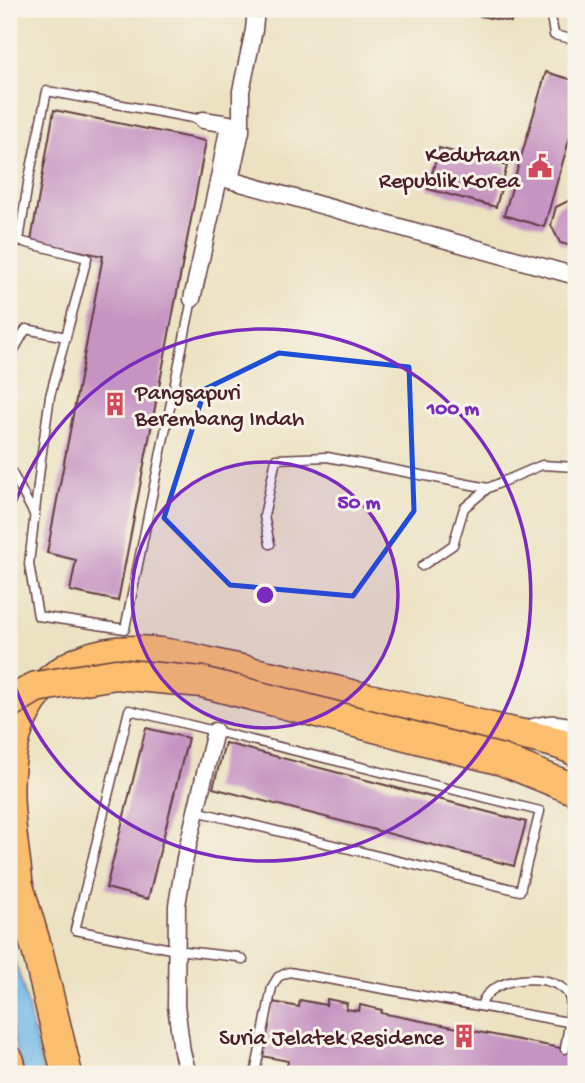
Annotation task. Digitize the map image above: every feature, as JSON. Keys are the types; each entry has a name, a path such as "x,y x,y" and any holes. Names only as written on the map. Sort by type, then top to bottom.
{"highway":[{"path":"68,1074 13,867 9,805 9,764 15,735 27,708 42,687 64,669 91,656 120,651 159,652 566,745 576,751"},
{"path":"9,703 37,687 116,674 202,682 502,760 576,790"},
{"path":"9,1061 12,1074"}],"street":[{"path":"192,299 241,131 241,91 256,9"},
{"path":"203,120 229,124 225,179"},
{"path":"225,179 576,276"},
{"path":"512,733 549,722 576,729"},
{"path":"188,1074 182,1052 176,1005 177,905 215,731"}],"lane":[{"path":"550,9 554,35 576,40"},
{"path":"192,299 125,629 38,616 29,564 50,396 87,258 19,242 47,91 203,120"},
{"path":"9,375 14,350 26,329 66,337"},
{"path":"270,544 264,516 276,459 327,457 488,488"},
{"path":"422,566 453,545 464,508 488,488 542,466 576,467"},
{"path":"9,467 35,516"},
{"path":"196,811 520,891 540,811 129,710 75,930 243,960"},
{"path":"255,1074 272,987 278,977 289,972 568,1022"},
{"path":"481,1006 483,997 490,990 512,980 528,978 559,987 567,992 570,1000 565,1049"}],"highlighted area":[{"path":"279,353 409,367 414,511 353,596 230,585 164,518 205,389"}],"water":[{"path":"9,944 23,987 43,1074 22,1074 9,1021"}],"building":[{"path":"466,9 514,9 511,22 465,13"},
{"name":"Kedutaan Republik Korea","path":"546,72 576,81 576,116 544,227 504,215"},
{"name":"Pangsapuri Berembang Indah","path":"54,110 206,141 118,601 70,591 76,560 47,553 103,256 31,241"},
{"path":"439,148 507,166 496,207 428,189"},
{"path":"574,198 576,247 560,243 551,225 556,207"},
{"path":"146,728 188,738 148,899 106,888"},
{"path":"225,743 526,822 514,866 213,788"},
{"path":"327,999 347,1003 346,1009 359,1011 360,1005 382,1010 381,1013 576,1051 576,1074 285,1074 288,1061 262,1056 273,1002 299,1007 300,1000 326,1005"}],"place":[{"name":"Kedutaan Republik Korea","path":"540,166"},
{"name":"Pangsapuri Berembang Indah","path":"115,404"},
{"name":"Suria Jelatek Residence","path":"464,1036"}]}
